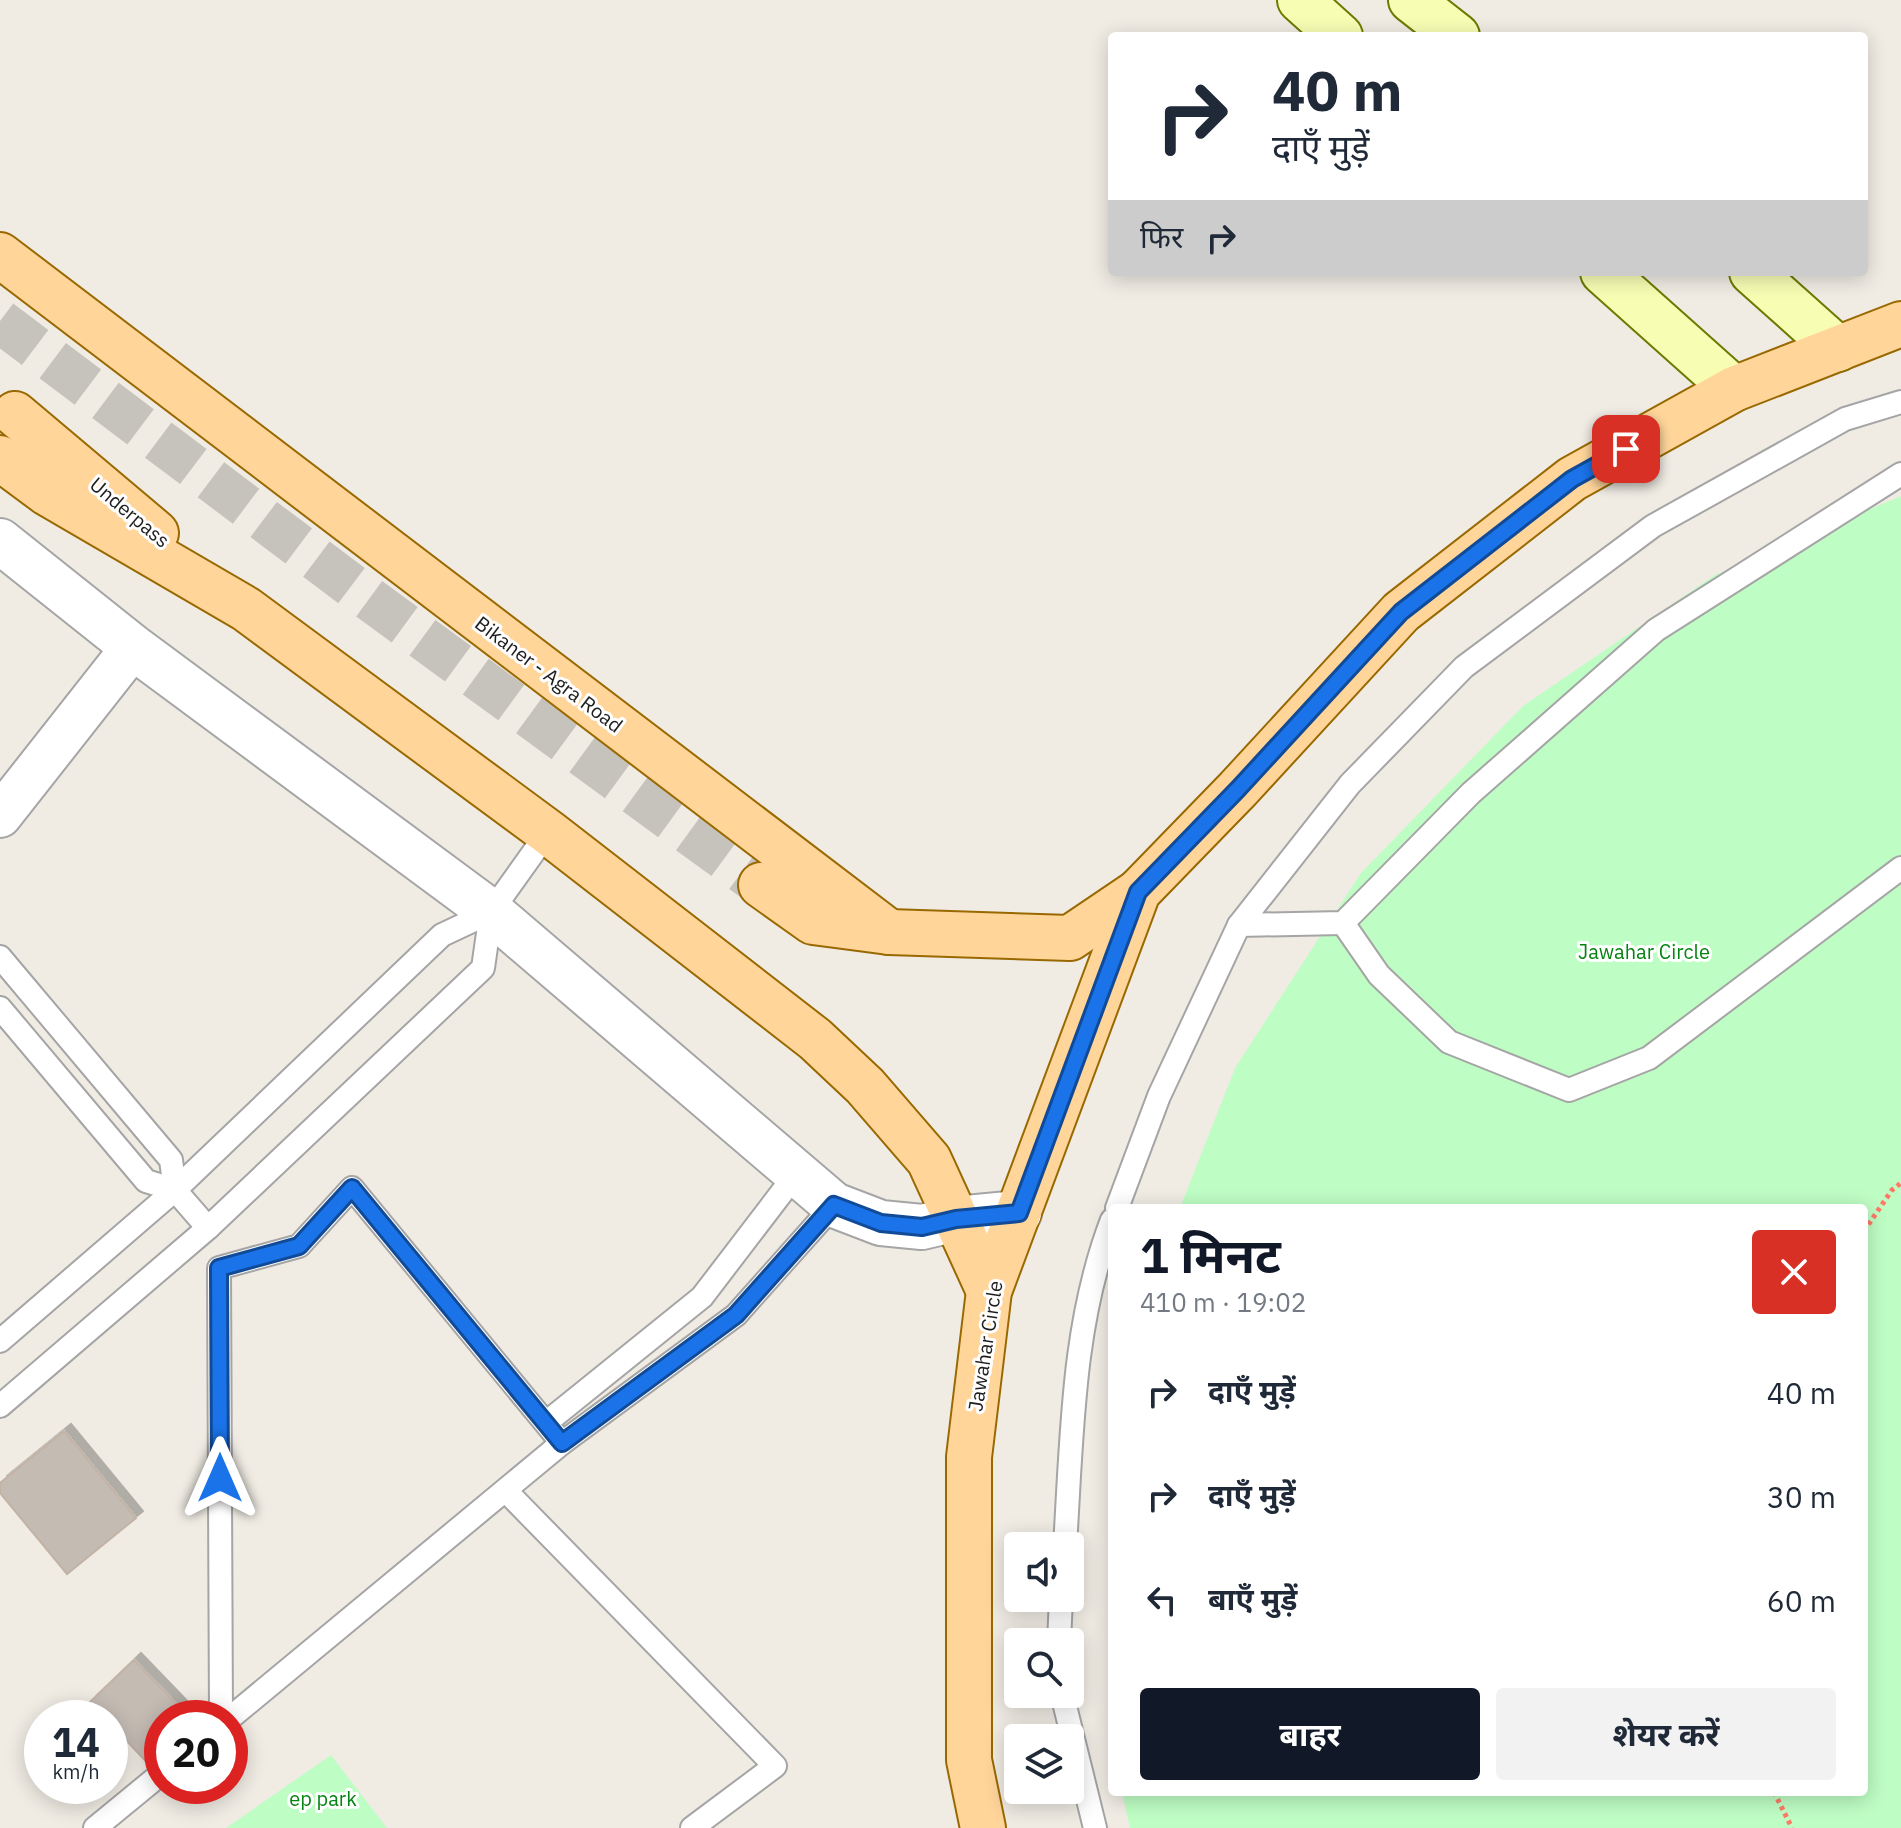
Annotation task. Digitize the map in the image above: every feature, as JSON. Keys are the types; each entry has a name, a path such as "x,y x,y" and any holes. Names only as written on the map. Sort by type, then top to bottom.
{"main road":[{"path":"1300,0 1336,32"},
{"path":"1411,0 1452,32"},
{"name":"Bikaner - Agra Road","path":"0,255 889,932"},
{"path":"1607,276 1734,389"},
{"path":"1756,276 1838,349"},
{"name":"Jawahar Circle","path":"983,1828 969,1760 969,1457 989,1291 1138,892 1401,612 1572,479 1734,389 1901,324"},
{"name":"Underpass","path":"15,414 246,609"},
{"path":"0,458 47,493 246,609 548,832 815,1039 865,1086 929,1160 989,1291"},
{"path":"761,885 813,922 889,932 1070,938 1138,892"}],"street":[{"path":"0,541 133,647 491,912 834,1205 881,1223 922,1227 956,1219 1019,1213"},
{"path":"0,816 133,647"}],"lane":[{"path":"1118,1204 1159,1096 1239,925 1350,784 1464,667 1653,526 1845,419 1901,402"},
{"path":"1239,925 1343,923 1471,793 1656,630 1901,474"},
{"path":"0,1406 208,1228 483,968 491,912 548,832"},
{"path":"1343,923 1379,975 1449,1042 1569,1090 1649,1058 1901,868"},
{"path":"0,1341 175,1190 442,935 491,912"},
{"path":"0,957 171,1160 175,1190"},
{"path":"0,1008 146,1181 175,1190 208,1228"},
{"path":"547,1422 702,1297 796,1174"},
{"path":"221,1700 219,1268 299,1246 352,1188 562,1443"},
{"path":"248,1703 562,1443 736,1315 834,1205"},
{"path":"1066,1532 1077,1361 1099,1255 1108,1231"},
{"path":"506,1491 775,1766 692,1828"},
{"path":"1065,1708 1095,1828"},
{"path":"95,1828 144,1788"}],"path":[{"path":"1868,1225 1892,1190 1901,1183"},
{"path":"1776,1796 1792,1828"}],"green space":[{"name":"Jawahar Circle","path":"1901,496 1901,1828 1130,1828 1123,1796 1868,1796 1868,1204 1182,1204 1235,1068 1361,873 1523,706 1715,575"},
{"name":"ep park","path":"331,1755 387,1828 226,1828"}],"building":[{"path":"64,1431 136,1518 67,1574 0,1493 0,1483"},
{"path":"134,1660 173,1700 144,1700 144,1759 128,1742 128,1700 92,1700"}],"tunnel":[{"path":"0,321 364,595 761,885"}],"route":[{"path":"220,1478 219,1268 299,1246 352,1188 562,1443 736,1315 834,1205 881,1223 922,1227 956,1219 1019,1213 1138,892 1401,612 1572,479 1626,449"}]}
